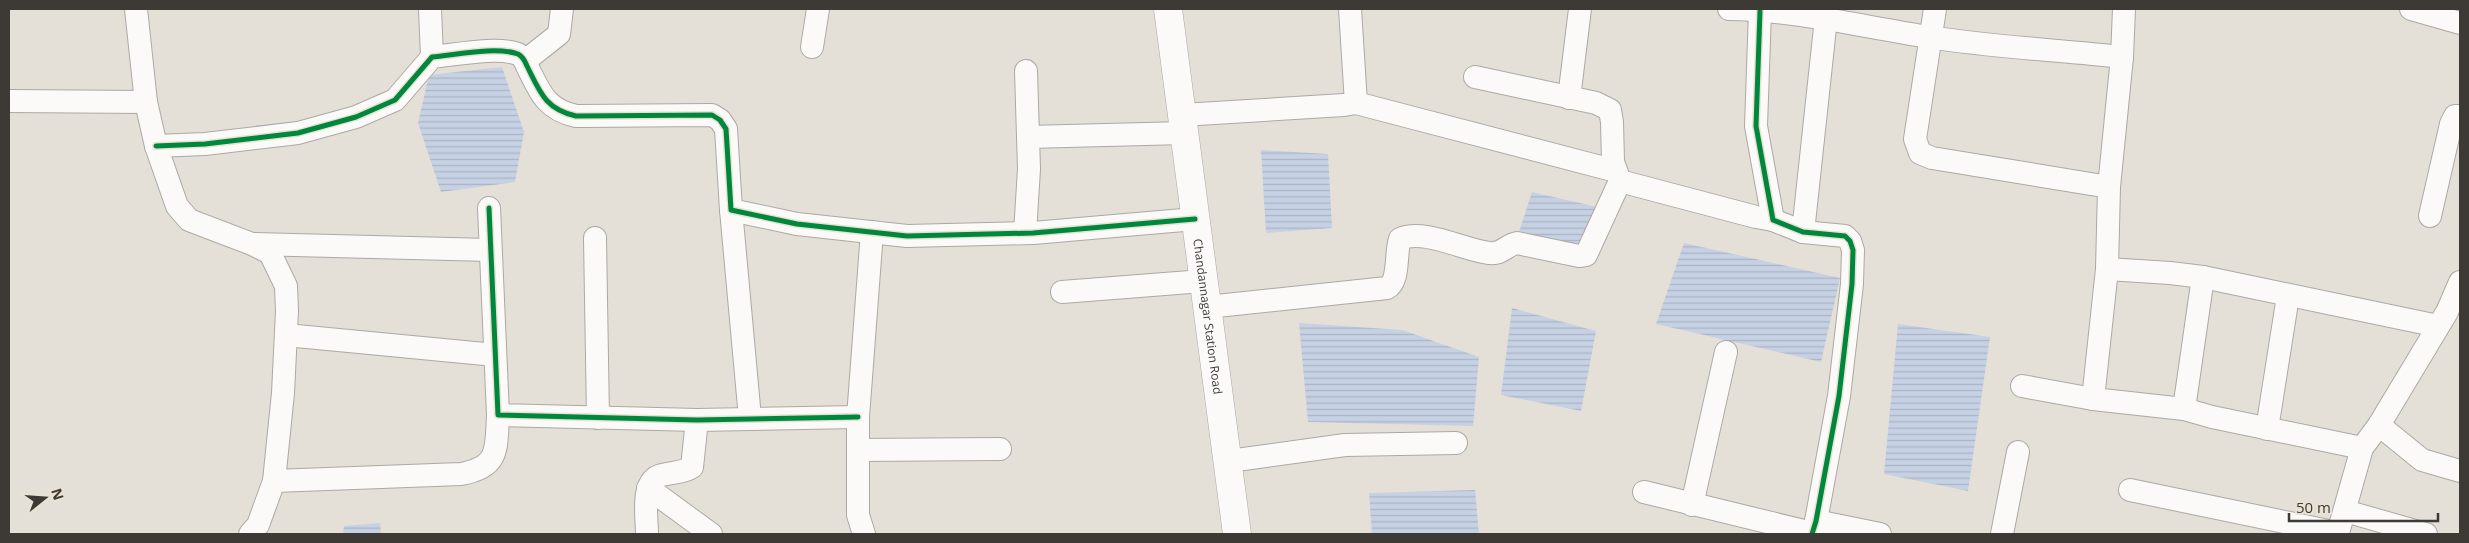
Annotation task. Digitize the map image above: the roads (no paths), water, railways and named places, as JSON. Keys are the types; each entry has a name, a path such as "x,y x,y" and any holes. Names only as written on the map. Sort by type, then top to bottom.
{"main road":[{"name":"Chandannagar Station Road","path":"1168,9 1229,461 1237,534"}],"street":[{"path":"136,9 146,102 156,146 177,206 189,220 252,244 270,253 286,286 283,393 274,481 258,524 250,534"},
{"path":"156,146 205,144 298,133 356,117 395,100 432,57 430,9"},
{"path":"525,61 559,34 562,9"},
{"path":"812,48 818,9"},
{"path":"1350,9 1356,103"},
{"path":"1569,98 1580,9"},
{"path":"1729,9 1826,14 1931,37 2122,57"},
{"path":"1936,9 1915,139 1920,153 1932,158 2109,187"},
{"path":"2093,399 2107,269 2109,187 2122,57 2124,9"},
{"path":"2410,9 2460,23"},
{"path":"1769,11 1756,126 1773,220"},
{"path":"1803,232 1826,14"},
{"path":"432,57 501,51 519,54 525,61 546,102 560,112 576,116 712,115 720,120 726,129 731,210 750,418"},
{"path":"1025,234 1028,137 1026,72"},
{"path":"1062,292 1205,294 1387,288 1392,286 1394,279 1400,239 1406,236 1432,238 1489,253 1502,252 1511,244 1517,243 1579,256 1586,255 1618,176 1612,162 1612,122 1610,110 1596,103 1475,77"},
{"path":"9,101 146,102"},
{"path":"1028,137 1183,124 1344,106 1356,103 1618,176 1756,217 1773,220 1803,232 1846,236 1853,250 1852,284 1839,396 1813,530"},
{"path":"2430,216 2451,124 2455,116 2460,116"},
{"path":"274,481 461,474 478,471 490,462 496,446 498,415 489,208"},
{"path":"731,210 797,224 907,236 1025,234 1195,219"},
{"path":"864,534 858,515 858,418 872,232"},
{"path":"595,238 598,418"},
{"path":"252,244 490,250"},
{"path":"2107,269 2170,272 2203,277 2288,296 2448,318"},
{"path":"2184,409 2203,277"},
{"path":"2130,490 2338,534 2362,448 2448,318 2460,282"},
{"path":"2267,428 2288,296"},
{"path":"286,335 495,355"},
{"path":"1692,505 1726,352"},
{"path":"2022,386 2093,399 2184,409 2362,448"},
{"path":"498,415 697,420 858,418"},
{"path":"647,534 648,488 652,479 660,475 686,471 692,467 697,420"},
{"path":"2378,425 2422,460 2460,472"},
{"path":"1229,461 1345,445 1456,443"},
{"path":"858,450 1000,449"},
{"path":"2002,534 2018,452"},
{"path":"648,488 711,534"},
{"path":"1644,492 1692,505 1813,530 1880,534"},
{"path":"2345,511 2426,534"}],"water":[{"path":"502,67 524,132 515,182 441,192 418,123 429,75"},
{"path":"1261,150 1328,154 1332,228 1266,233"},
{"path":"1532,192 1597,207 1580,252 1518,235"},
{"path":"1684,243 1840,278 1821,362 1656,324"},
{"path":"1512,308 1596,331 1581,411 1501,395"},
{"path":"1299,323 1402,330 1479,357 1473,426 1308,422"},
{"path":"1898,324 1990,337 1968,491 1884,474"},
{"path":"1475,490 1479,534 1372,534 1369,493"},
{"path":"380,523 381,534 343,534 344,526"}]}
